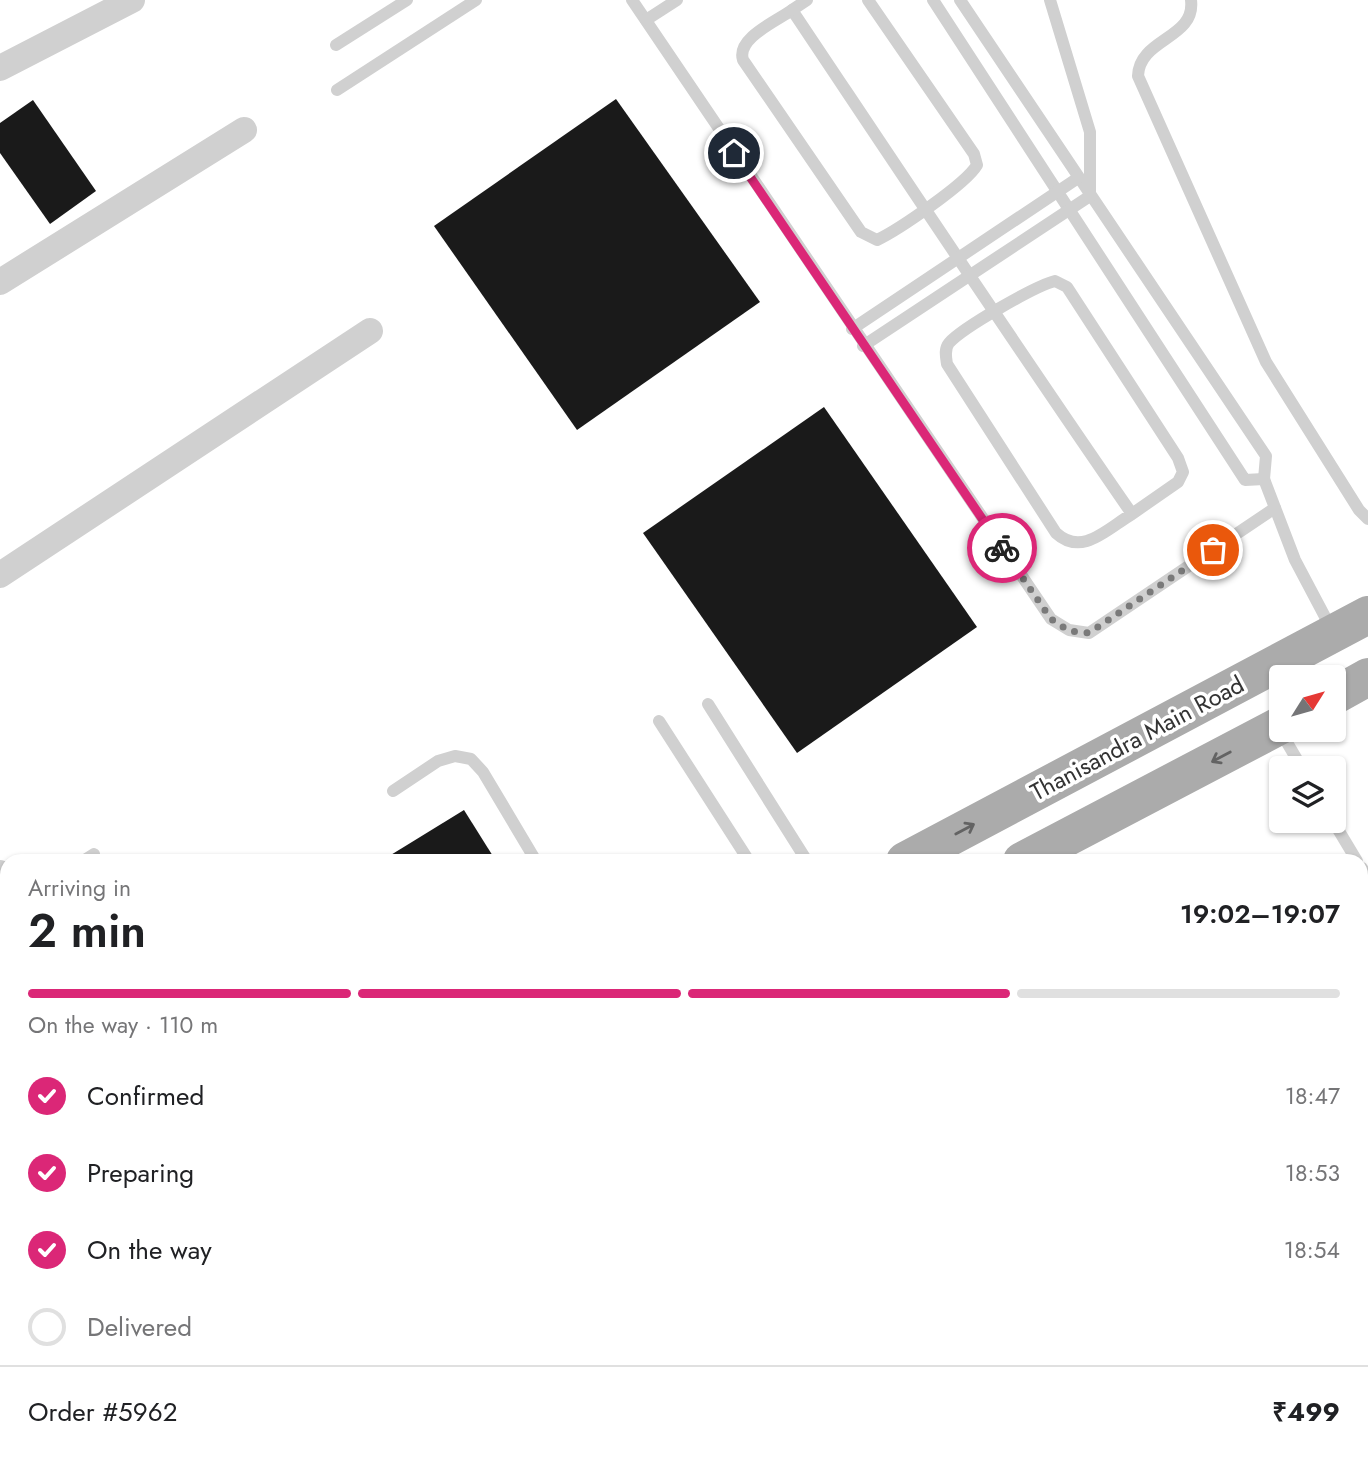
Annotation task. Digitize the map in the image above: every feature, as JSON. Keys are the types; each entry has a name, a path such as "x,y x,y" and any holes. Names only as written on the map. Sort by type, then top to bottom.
{"main road":[{"name":"Thanisandra Main Road","path":"918,854 1368,615"},
{"path":"1346,689 1368,677"},
{"path":"1035,854 1269,731"}],"street":[{"path":"0,68 132,0"},
{"path":"0,282 244,130"},
{"path":"0,575 370,331"}],"lane":[{"path":"336,45 407,0"},
{"path":"337,90 476,0"},
{"path":"632,0 863,346 1051,619 1069,631 1089,633 1275,508"},
{"path":"646,20 677,0"},
{"path":"807,0 746,43 741,54 861,232 877,240 971,176 977,165 974,154 868,0"},
{"path":"933,0 1245,480 1264,479"},
{"path":"960,0 1266,456 1264,479 1295,561 1334,634"},
{"path":"1050,0 1090,132 1090,196"},
{"path":"1191,0 1190,18 1184,26 1143,55 1138,63 1138,76 1266,362 1359,510 1368,519"},
{"path":"792,10 993,313 1132,514"},
{"path":"852,329 1078,178"},
{"path":"863,346 1090,196"},
{"path":"1055,281 1067,287 1178,458 1183,472 1178,482 1132,514 1082,544 1068,543 1056,533 947,364 945,354 948,344 1042,284 1055,281"},
{"path":"708,704 803,854"},
{"path":"659,721 744,854"},
{"path":"393,791 438,761 455,755 471,759 483,772 532,854"},
{"path":"1340,833 1353,854"}],"building":[{"path":"616,99 760,302 577,430 434,226"},
{"path":"33,100 96,191 50,224 0,153 0,123"},
{"path":"824,407 977,627 797,753 643,533"},
{"path":"464,810 492,854 392,854"}],"way so far":[{"path":"1002,548 1051,619 1069,631 1089,633 1213,550"}],"route":[{"path":"734,153 1002,548"}]}
